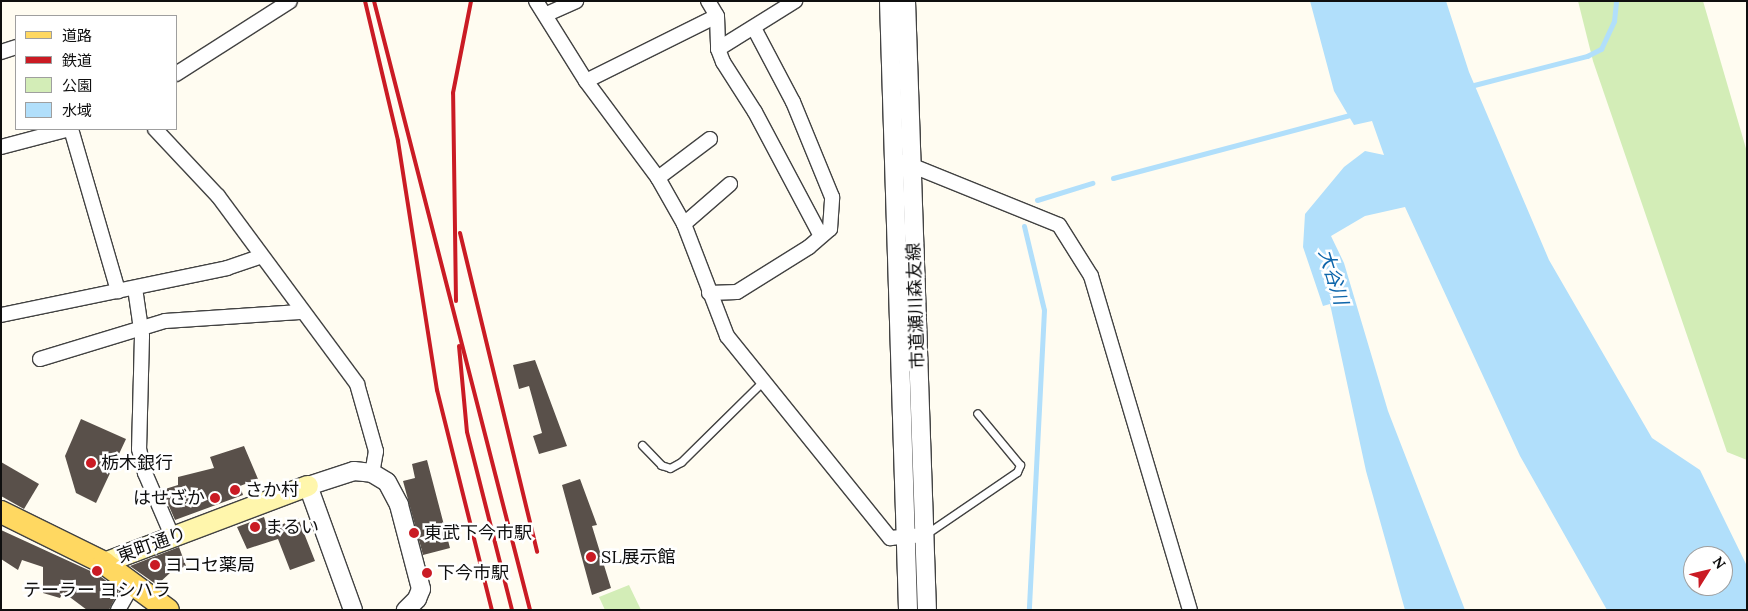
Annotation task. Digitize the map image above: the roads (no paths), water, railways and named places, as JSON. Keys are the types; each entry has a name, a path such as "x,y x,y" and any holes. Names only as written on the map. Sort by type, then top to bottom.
{"main road":[{"name":"東町通り","path":"1,512 104,564 308,486"},
{"path":"104,564 168,610"}],"street":[{"path":"178,73 290,1"},
{"path":"536,1 547,14 586,81 658,178 684,224 727,336 762,382 890,538 906,539 924,535"},
{"path":"547,14 554,1"},
{"path":"547,14 576,1"},
{"path":"708,1 717,16 718,49 821,236"},
{"path":"718,49 795,1"},
{"name":"市道瀬川森友線","path":"888,1 891,160 908,610"},
{"name":"市道瀬川森友線","path":"906,1 927,610"},
{"path":"586,81 717,16"},
{"path":"709,293 737,292 830,228 832,197 793,102 754,28"},
{"path":"1,52 15,47"},
{"path":"1,147 66,130"},
{"path":"70,130 118,291"},
{"path":"156,130 218,196 300,312 357,384 376,451 372,473"},
{"path":"658,178 710,139"},
{"path":"891,160 911,164 1059,225 1090,276 1190,610"},
{"path":"684,224 730,184"},
{"path":"1,316 228,268 261,256"},
{"path":"135,288 142,328 139,449 144,473 173,538"},
{"path":"40,359 165,321 300,312"},
{"path":"352,610 308,486 354,471 372,473 388,482 399,505 418,574 418,600 406,610"},
{"path":"118,610 134,584"}],"lane":[{"path":"642,446 661,465 670,468 681,462 762,382"},
{"path":"924,535 1017,472 1020,465 977,413"}],"water":[{"name":"大谷川","path":"1310,1 1446,1 1469,72 1549,260 1652,438 1700,470 1747,566 1747,610 1607,610 1520,456 1405,207 1365,216 1331,236 1344,263 1388,411 1465,610 1405,610 1366,471 1330,304 1323,306 1303,247 1305,214 1344,167 1365,151 1384,155 1372,121 1354,125 1334,91"}],"waterway":[{"path":"1474,85 1587,56 1601,49 1614,21 1616,1"},
{"path":"1113,178 1353,114"},
{"path":"1037,200 1092,183"},
{"path":"1024,226 1044,310 1029,610"}],"railway":[{"path":"365,1 398,141 437,390 492,610"},
{"path":"374,1 530,610"},
{"path":"456,301 453,93 471,1"},
{"path":"460,233 537,552"},
{"path":"459,346 467,432 512,610"}],"place":[{"name":"栃木銀行","path":"91,463"},
{"name":"さか村","path":"235,490"},
{"name":"はせざか","path":"215,498"},
{"name":"まるい","path":"255,527"},
{"name":"東武下今市駅","path":"414,533"},
{"name":"SL展示館","path":"591,557"},
{"name":"ヨコセ薬局","path":"155,565"},
{"name":"テーラー ヨシハラ","path":"97,571"},
{"name":"下今市駅","path":"427,573"}]}
